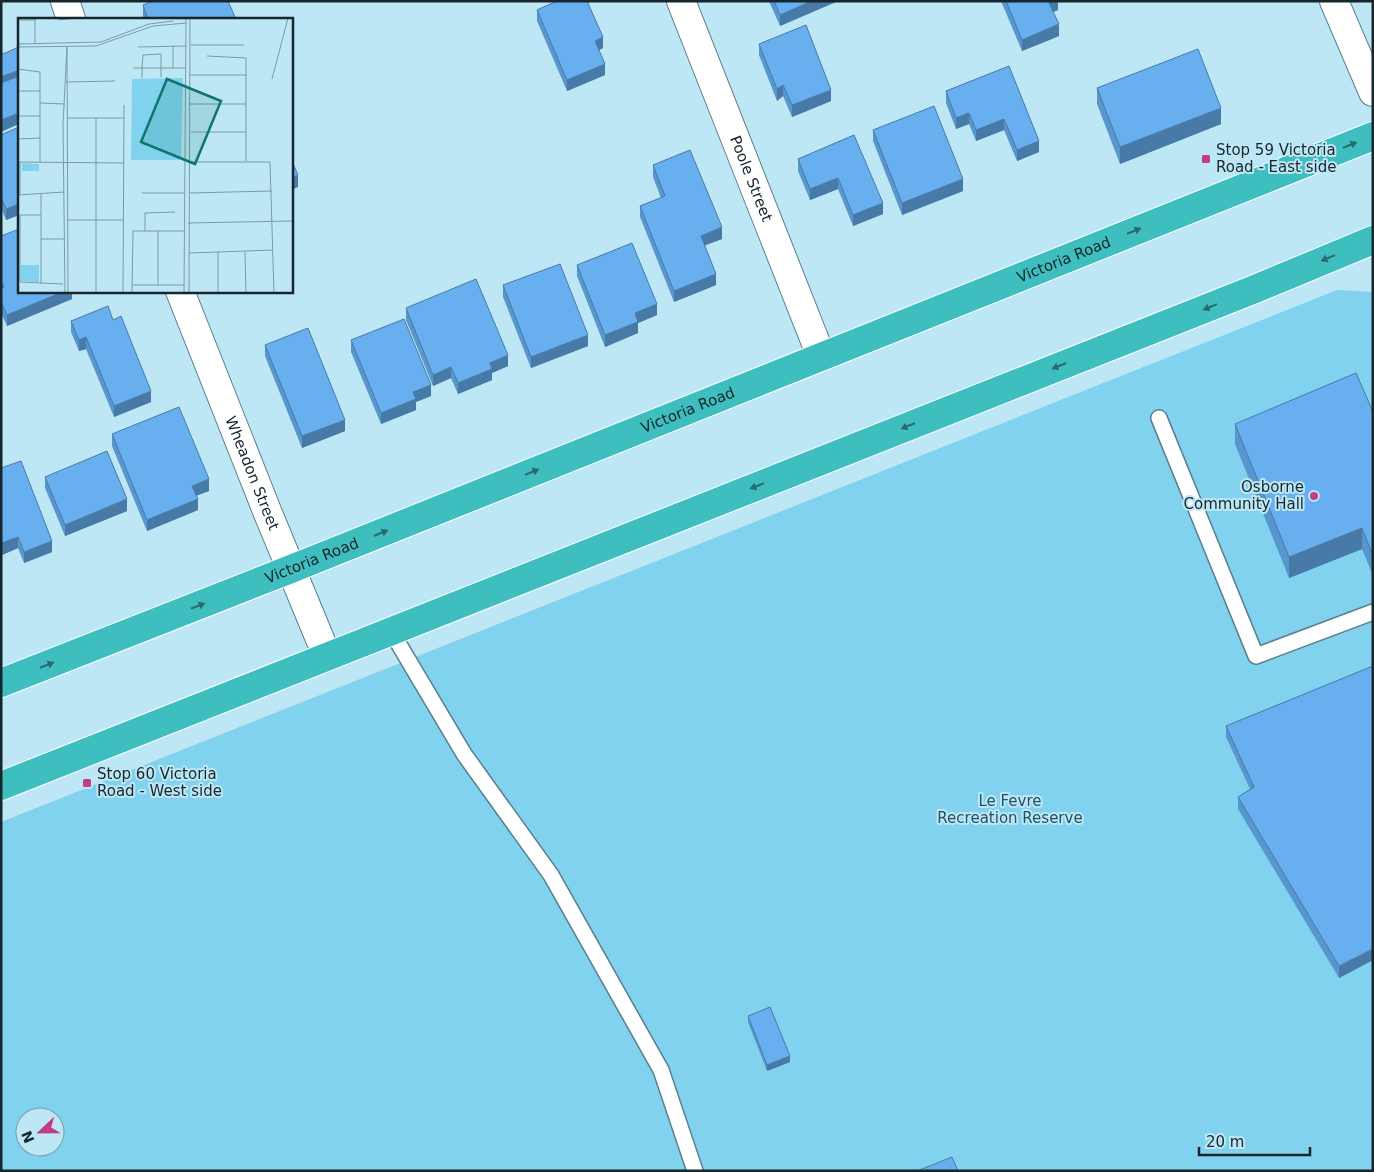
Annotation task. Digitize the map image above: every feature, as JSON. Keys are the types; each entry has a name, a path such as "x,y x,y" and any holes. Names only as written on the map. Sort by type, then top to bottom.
{"highway":[{"name":"Victoria Road","path":"1,683 291,569 1373,136"},
{"path":"1,786 1255,289 1373,240"}],"street":[{"path":"64,1 72,18"},
{"name":"Poole Street","path":"681,1 822,356"},
{"path":"1334,1 1373,92"},
{"name":"Wheadon Street","path":"180,292 327,656"}],"lane":[{"path":"1159,418 1256,656 1373,612"},
{"path":"391,631 464,754 551,875 623,1002 661,1070 695,1171"}],"green space":[{"name":"Le Fevre Recreation Reserve","path":"1337,290 1373,292 1373,1171 1,1171 1,822"}],"building":[{"path":"153,1 228,1 235,17 148,18 143,5"},
{"path":"557,1 587,1 603,37 595,41 605,64 567,80 537,10"},
{"path":"774,1 812,1 780,15"},
{"path":"1006,1 1053,1 1049,3 1059,24 1022,40"},
{"path":"806,25 831,90 792,105 783,85 777,89 759,44"},
{"path":"18,47 18,70 1,77 1,51 3,54"},
{"path":"1198,49 1221,108 1120,147 1097,88"},
{"path":"1009,66 1039,141 1017,150 1004,119 976,130 969,113 956,118 946,91"},
{"path":"18,76 18,113 1,120 1,83"},
{"path":"934,106 963,179 902,203 873,130"},
{"path":"18,127 18,204 6,209 1,197 1,135"},
{"path":"854,135 883,203 853,215 838,178 810,189 798,159"},
{"path":"690,150 722,227 701,236 716,274 674,291 640,206 665,196 653,165"},
{"path":"292,161 298,175 292,178"},
{"path":"18,229 18,292 63,292 7,315 1,302 1,288 4,287 1,281 1,236"},
{"path":"632,243 657,304 635,313 638,322 605,335 577,265"},
{"path":"560,264 588,335 531,357 503,285"},
{"path":"476,279 508,355 490,363 492,369 458,383 451,367 433,375 406,308"},
{"path":"108,306 113,320 121,316 151,391 114,406 86,337 79,340 71,321"},
{"path":"404,319 431,385 413,392 416,399 381,413 351,340"},
{"path":"308,328 345,420 302,436 265,345"},
{"name":"Osborne Community Hall","path":"1356,373 1373,412 1373,556 1362,528 1289,557 1235,424"},
{"path":"179,407 209,479 192,486 198,499 147,520 112,434"},
{"path":"107,451 127,499 65,525 45,477"},
{"path":"21,461 52,541 24,552 18,537 1,542 1,468"},
{"path":"1373,666 1373,949 1339,966 1238,797 1254,787 1226,726"},
{"path":"770,1007 790,1056 767,1065 748,1016"},
{"path":"952,1157 958,1171 917,1171"}],"place":[{"name":"Stop 59 Victoria Road - East side","path":"1206,159"},
{"name":"Osborne Community Hall","path":"1314,496"},
{"name":"Stop 60 Victoria Road - West side","path":"87,783"}]}
